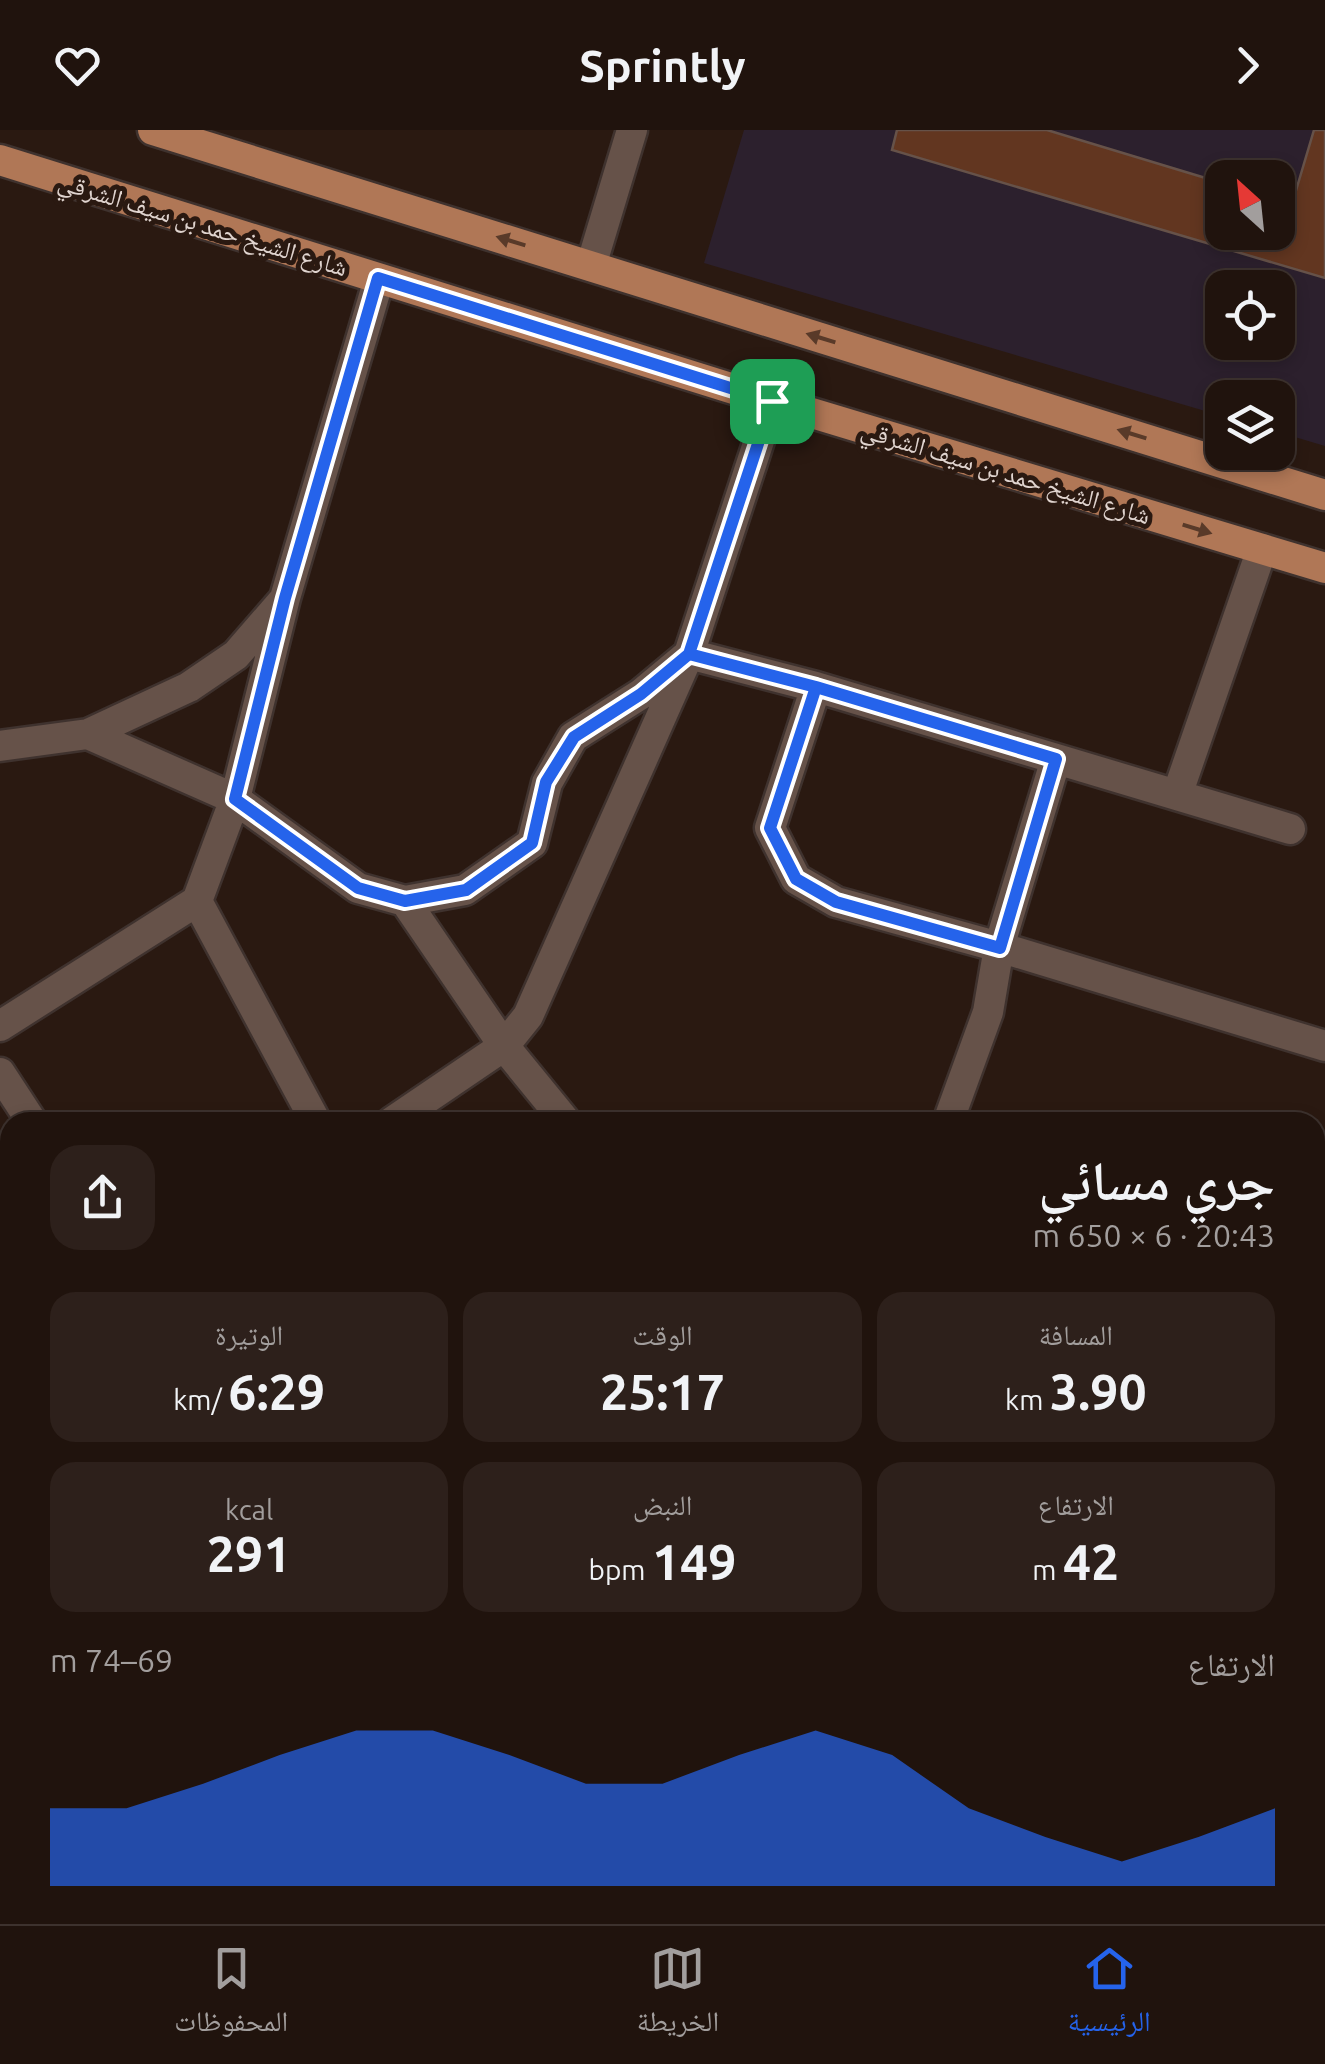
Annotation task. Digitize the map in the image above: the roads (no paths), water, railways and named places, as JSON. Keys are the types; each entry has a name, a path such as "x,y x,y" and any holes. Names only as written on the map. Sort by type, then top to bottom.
{"main road":[{"path":"153,130 1325,494"},
{"name":"شارع الشيخ حمد بن سيف الشرقي","path":"0,160 772,401 1325,568"}],"street":[{"path":"591,266 624,138"},
{"path":"0,1026 196,902 235,799 285,598 378,278"},
{"path":"407,1112 504,1046 528,1016 689,654 772,401"},
{"path":"1177,794 1262,549"},
{"path":"0,746 88,734 189,688 236,655 285,598"},
{"path":"689,654 816,687 1290,828"},
{"path":"88,734 235,799 358,888 405,901 466,890 532,843 546,782 574,737 641,694 689,654"},
{"path":"816,687 770,828 796,879 836,902 1325,1046"},
{"path":"952,1112 988,1012 1000,948 1056,759"},
{"path":"405,901 504,1046 558,1112"},
{"path":"196,902 311,1112"},
{"path":"0,1072 26,1112"}]}
